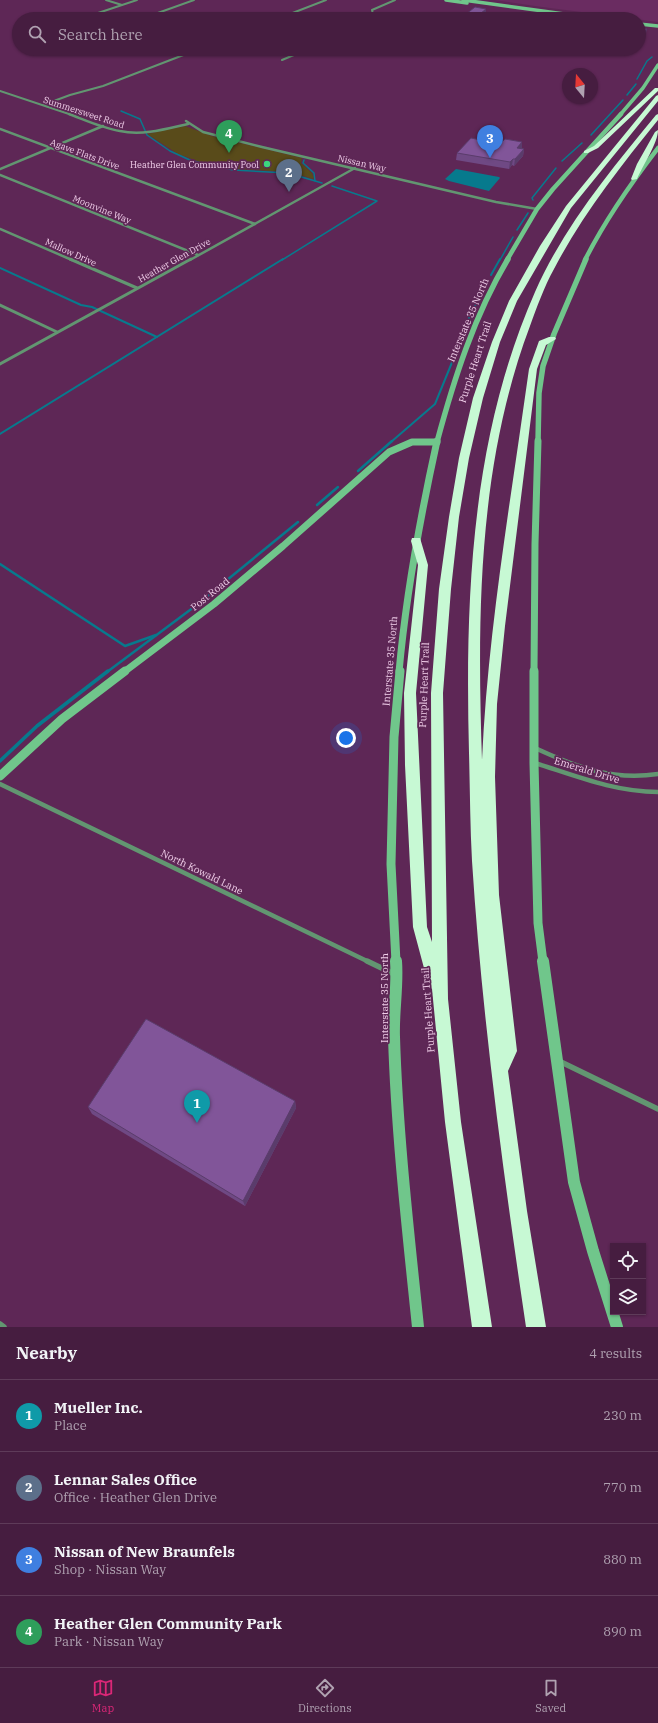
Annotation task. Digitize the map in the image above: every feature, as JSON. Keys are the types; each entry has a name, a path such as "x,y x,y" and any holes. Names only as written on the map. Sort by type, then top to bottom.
{"highway":[{"path":"586,152 596,147 658,89"},
{"name":"Purple Heart Trail","path":"482,1327 453,1122 440,999 437,693 445,589 454,517 464,458 487,368 513,301 568,207 658,97"},
{"path":"536,1327 507,1138 490,988 478,859 474,708 474,628 478,548 482,512 495,434 503,400 522,333 538,293 555,259 587,206 658,116"},
{"path":"634,179 640,164 658,132"},
{"path":"499,1071 509,1051 492,887 488,777 491,704 508,551 533,369 542,343 552,339"},
{"path":"416,541 423,565 410,693 420,927 440,999"}],"main road":[{"path":"446,0 525,12"},
{"path":"463,0 544,12"},
{"path":"646,25 658,26"},
{"path":"646,28 656,30"},
{"name":"Interstate 35 North","path":"418,1327 400,1145 394,1035 397,976 390,864 394,737 404,619 416,541 437,442 455,378 468,341 503,267 537,210 553,189 644,88 658,65"},
{"path":"617,1327 574,1182 538,923 534,763 535,544 538,484 539,393 543,366 552,339 570,292 593,244 634,179 658,148"},
{"name":"Post Road","path":"0,776 62,719 214,604 283,546 389,452 402,444 416,441 437,442"}],"street":[{"path":"106,0 122,5"},
{"path":"101,12 136,0"},
{"path":"161,12 194,0"},
{"path":"295,12 326,0"},
{"path":"372,12 372,10 395,0"},
{"path":"43,105 70,95 104,86 181,56"},
{"path":"282,60 291,56"},
{"name":"Summersweet Road","path":"0,91 123,132 150,132 188,124"},
{"name":"Nissan Way","path":"188,124 203,132 496,202 537,210"},
{"path":"0,169 103,126"},
{"name":"Agave Flats Drive","path":"0,129 255,224"},
{"name":"Heather Glen Drive","path":"0,364 355,168"},
{"name":"Moonvine Way","path":"0,176 198,255"},
{"name":"Mallow Drive","path":"0,229 137,288"},
{"path":"0,305 57,332"},
{"name":"Emerald Drive","path":"535,748 564,762 618,777 632,778 658,774"},
{"name":"Emerald Drive","path":"534,763 614,788 645,793 658,792"},
{"name":"North Kowald Lane","path":"0,784 397,976"},
{"path":"556,1059 658,1110"},
{"path":"0,1324 4,1327"}],"shaded area":[{"path":"494,0 658,0 658,22 646,20 646,12 581,12"},
{"path":"185,126 212,136 302,158 301,163 312,173 314,178 313,179 290,172 236,169 203,163 178,154 147,134"},
{"path":"456,169 500,178 489,191 445,179"}],"building":[{"path":"475,7 486,9 482,12 469,12"},
{"path":"471,138 500,144 505,139 522,142 517,148 524,149 515,159 510,162 457,153"},
{"path":"146,1019 295,1101 243,1201 88,1107"}],"waterway":[{"path":"637,79 647,61 652,57"},
{"path":"627,95 636,84"},
{"path":"591,135 623,100"},
{"path":"121,111 140,119 147,135 170,151 192,161 233,170 288,173 315,181"},
{"path":"562,161 582,143"},
{"path":"304,160 303,163 314,173 315,181"},
{"path":"533,200 532,198 556,168"},
{"path":"315,181 322,183"},
{"path":"282,260 377,201 332,186"},
{"path":"517,230 528,213"},
{"path":"500,260 513,237"},
{"path":"157,337 283,259"},
{"path":"491,275 500,259"},
{"path":"0,268 81,305 92,307 157,337"},
{"path":"468,320 485,287"},
{"path":"391,442 435,404 464,333"},
{"path":"0,434 157,337"},
{"path":"358,471 392,441"},
{"path":"317,505 338,487"},
{"path":"107,672 194,607 298,522"},
{"path":"0,564 125,646 156,635"},
{"path":"0,761 37,726 108,671"}],"place":[{"name":"Heather Glen Community Park","path":"229,153"},
{"name":"Nissan of New Braunfels","path":"490,158"},
{"name":"Heather Glen Community Pool","path":"267,164"},
{"name":"Lennar Sales Office","path":"289,192"},
{"name":"Mueller Inc.","path":"197,1123"}]}
